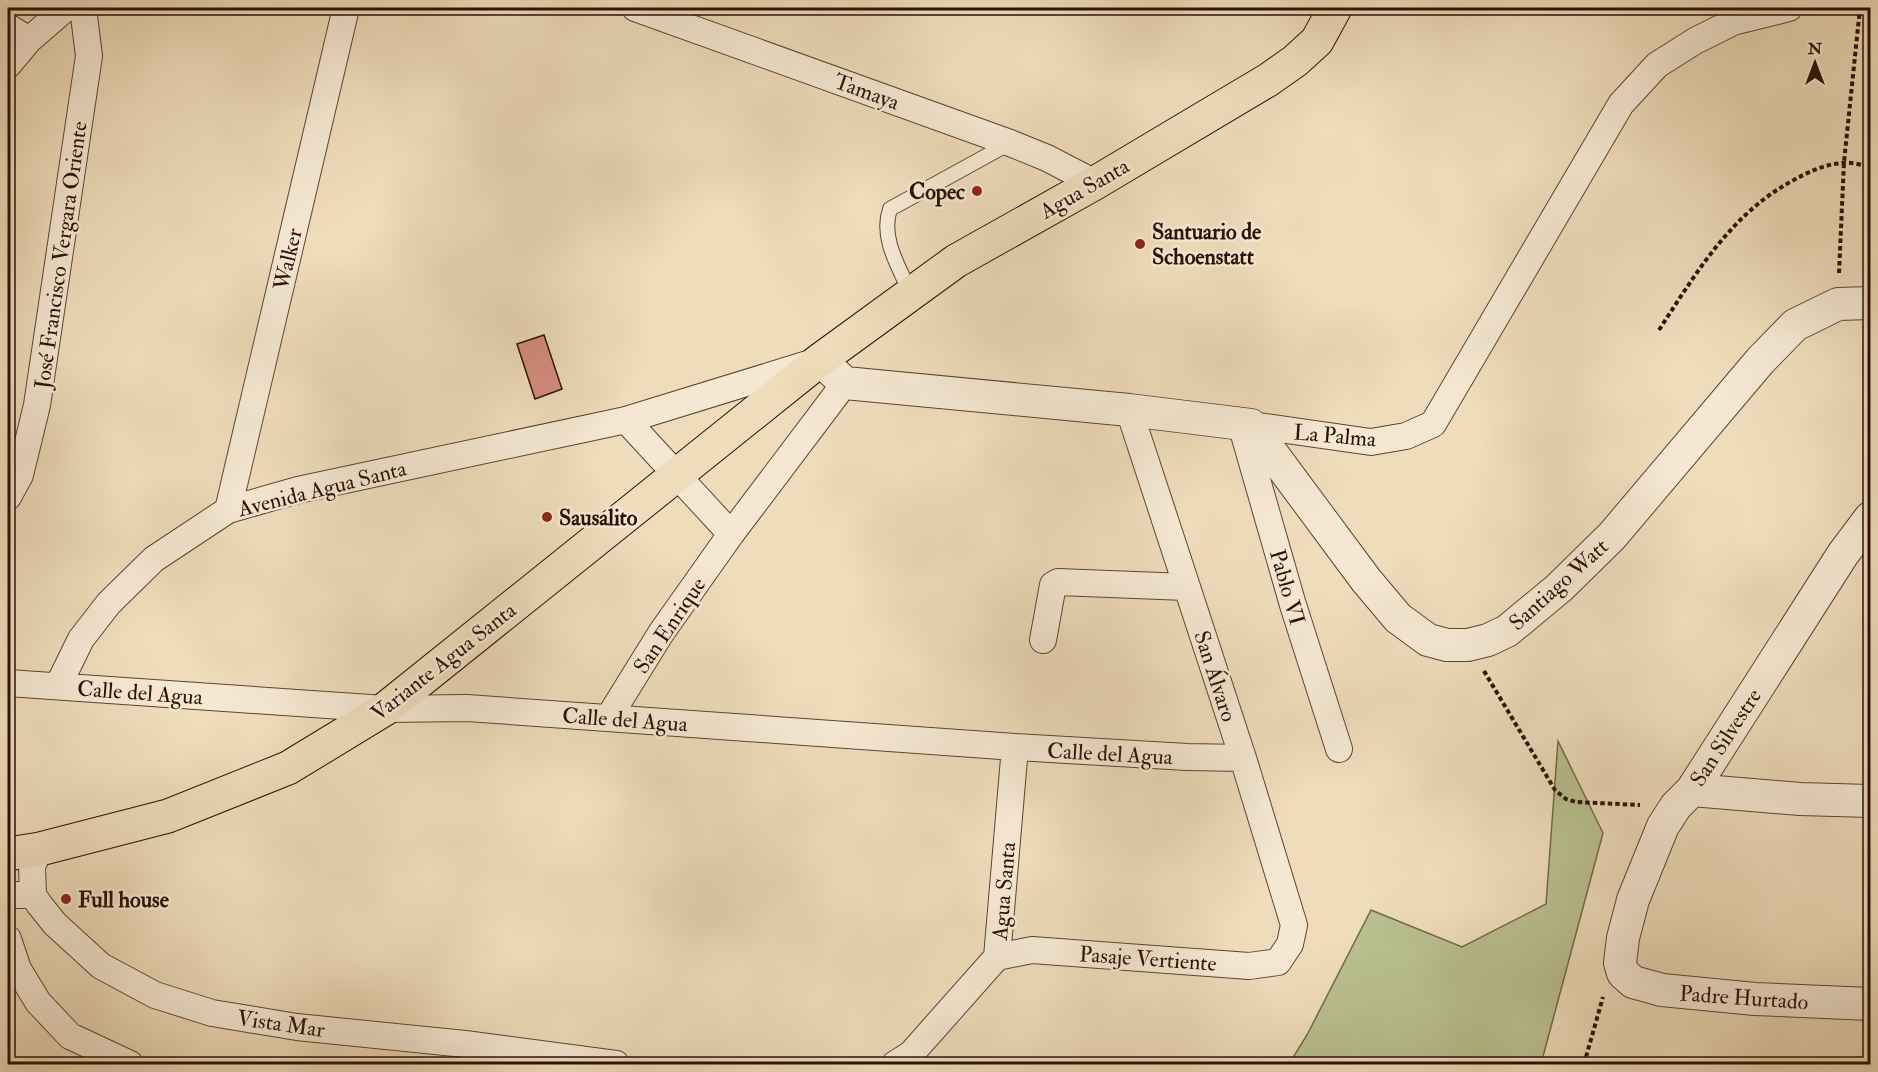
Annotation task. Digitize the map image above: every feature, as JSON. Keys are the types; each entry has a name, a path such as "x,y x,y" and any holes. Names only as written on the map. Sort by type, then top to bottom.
{"main road":[{"name":"Agua Santa","path":"820,360 956,261 1095,183 1268,80 1295,61 1317,41 1335,8"},
{"name":"Variante Agua Santa","path":"8,854 40,849 168,816 288,768 385,709 820,360"}],"street":[{"path":"8,65 18,33 66,8"},
{"name":"José Francisco Vergara Oriente","path":"8,497 20,475 38,405 89,56 83,8"},
{"name":"Walker","path":"228,510 346,8"},
{"name":"Tamaya","path":"639,8 1010,143 1095,183"},
{"name":"La Palma","path":"845,383 1129,410 1371,442 1406,436 1433,424 1621,104 1657,65 1695,40 1733,22 1789,8"},
{"name":"Santiago Watt","path":"1246,424 1398,618 1428,639 1447,645 1468,645 1507,631 1559,588 1612,536 1760,361 1795,325 1838,304 1870,303"},
{"path":"820,360 845,383"},
{"name":"Avenida Agua Santa","path":"58,686 81,639 109,603 154,559 228,510 298,490 626,420 820,360"},
{"name":"San Enrique","path":"609,717 661,633 731,534 845,383"},
{"name":"San Álvaro","path":"1129,410 1243,758 1294,925 1290,944"},
{"path":"626,420 731,534"},
{"name":"Pablo VI","path":"1246,424 1293,605 1340,748"},
{"name":"San Silvestre","path":"1623,973 1620,963 1623,939 1633,900 1663,825 1684,798 1843,554 1870,518"},
{"path":"1043,640 1053,585 1058,582 1186,587"},
{"name":"Calle del Agua","path":"8,683 385,709 467,708 609,717 1186,758 1243,758"},
{"name":"Agua Santa","path":"895,1065 911,1054 998,957 1015,747"},
{"path":"1684,798 1870,801"},
{"path":"8,895 33,895 32,866 40,849"},
{"name":"Vista Mar","path":"33,895 54,924 101,966 155,995 212,1012 297,1027 443,1041 616,1065"},
{"path":"8,939 18,969 38,1002 70,1036 130,1065"},
{"name":"Pasaje Vertiente","path":"998,957 1032,950 1249,966 1278,962 1290,944"},
{"name":"Padre Hurtado","path":"1623,973 1633,982 1662,990 1755,999 1870,1004"}],"lane":[{"path":"911,294 886,236 886,221 890,209 1010,143"}],"path":[{"path":"1838,304 1844,162 1860,8"},
{"path":"1659,330 1707,256 1738,221 1772,192 1810,171 1844,162 1870,167"},
{"path":"1468,645 1555,790 1566,799 1576,802 1684,798"},
{"path":"1584,1065 1601,1000 1623,973"}],"green space":[{"path":"1558,741 1603,833 1541,1064 1289,1064 1307,1035 1371,910 1462,947 1546,904"}],"building":[{"path":"544,335 562,389 535,399 517,344"}],"place":[{"name":"Copec","path":"977,191"},
{"name":"Santuario de Schoenstatt","path":"1140,244"},
{"name":"Sausalito","path":"547,517"},
{"name":"Full house","path":"66,899"}]}
